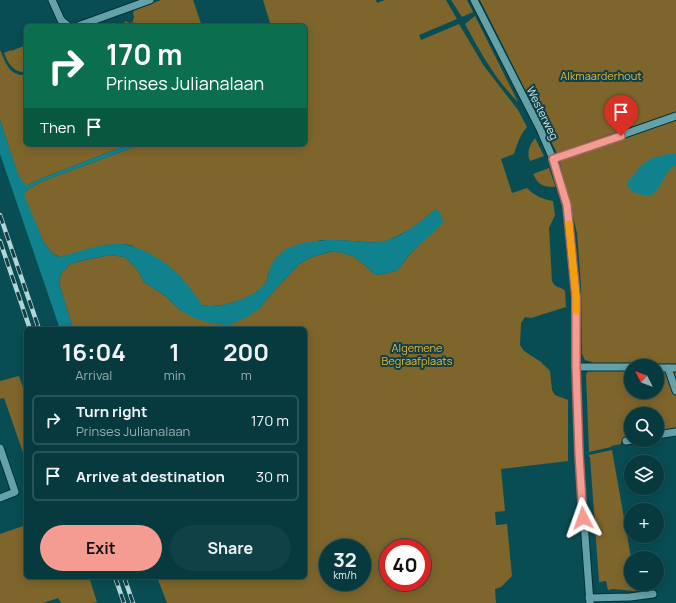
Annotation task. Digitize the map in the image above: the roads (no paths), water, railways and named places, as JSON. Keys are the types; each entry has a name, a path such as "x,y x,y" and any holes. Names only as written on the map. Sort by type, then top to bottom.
{"street":[{"path":"52,0 61,20 66,24"},
{"path":"84,24 150,0"},
{"name":"Westerweg","path":"474,0 540,129 553,159 567,205 576,297 576,367 579,454 589,600"},
{"path":"553,159 676,116"},
{"path":"576,367 624,368"},
{"path":"672,368 676,391"},
{"path":"664,434 676,432"},
{"path":"0,448 15,492 0,498"},
{"path":"589,600 653,594"}],"water":[{"path":"0,120 19,177 26,185 125,146 137,146 40,182 27,190 24,195 44,243 52,253 59,257 97,246 112,244 135,247 160,259 174,270 202,305 218,306 228,304 256,292 267,280 270,268 276,258 288,248 296,245 312,241 329,240 369,242 386,241 409,230 436,209 441,214 443,223 408,256 396,271 378,275 373,273 353,256 332,251 312,257 299,264 259,309 249,316 230,325 214,324 194,318 181,311 167,297 144,282 137,269 125,257 110,255 84,260 70,264 61,274 59,283 72,327 59,327 0,154"},
{"path":"676,153 676,165 667,173 658,189 652,195 647,196 632,192 627,185 628,182 644,163 656,157"}],"railway":[{"path":"0,215 38,327"},
{"path":"0,241 29,327"},
{"path":"116,579 124,603"},
{"path":"125,579 133,603"}],"park label":[{"name":"Alkmaarderhout","path":"601,75"},
{"name":"Algemene Begraafplaats","path":"417,353"}]}
